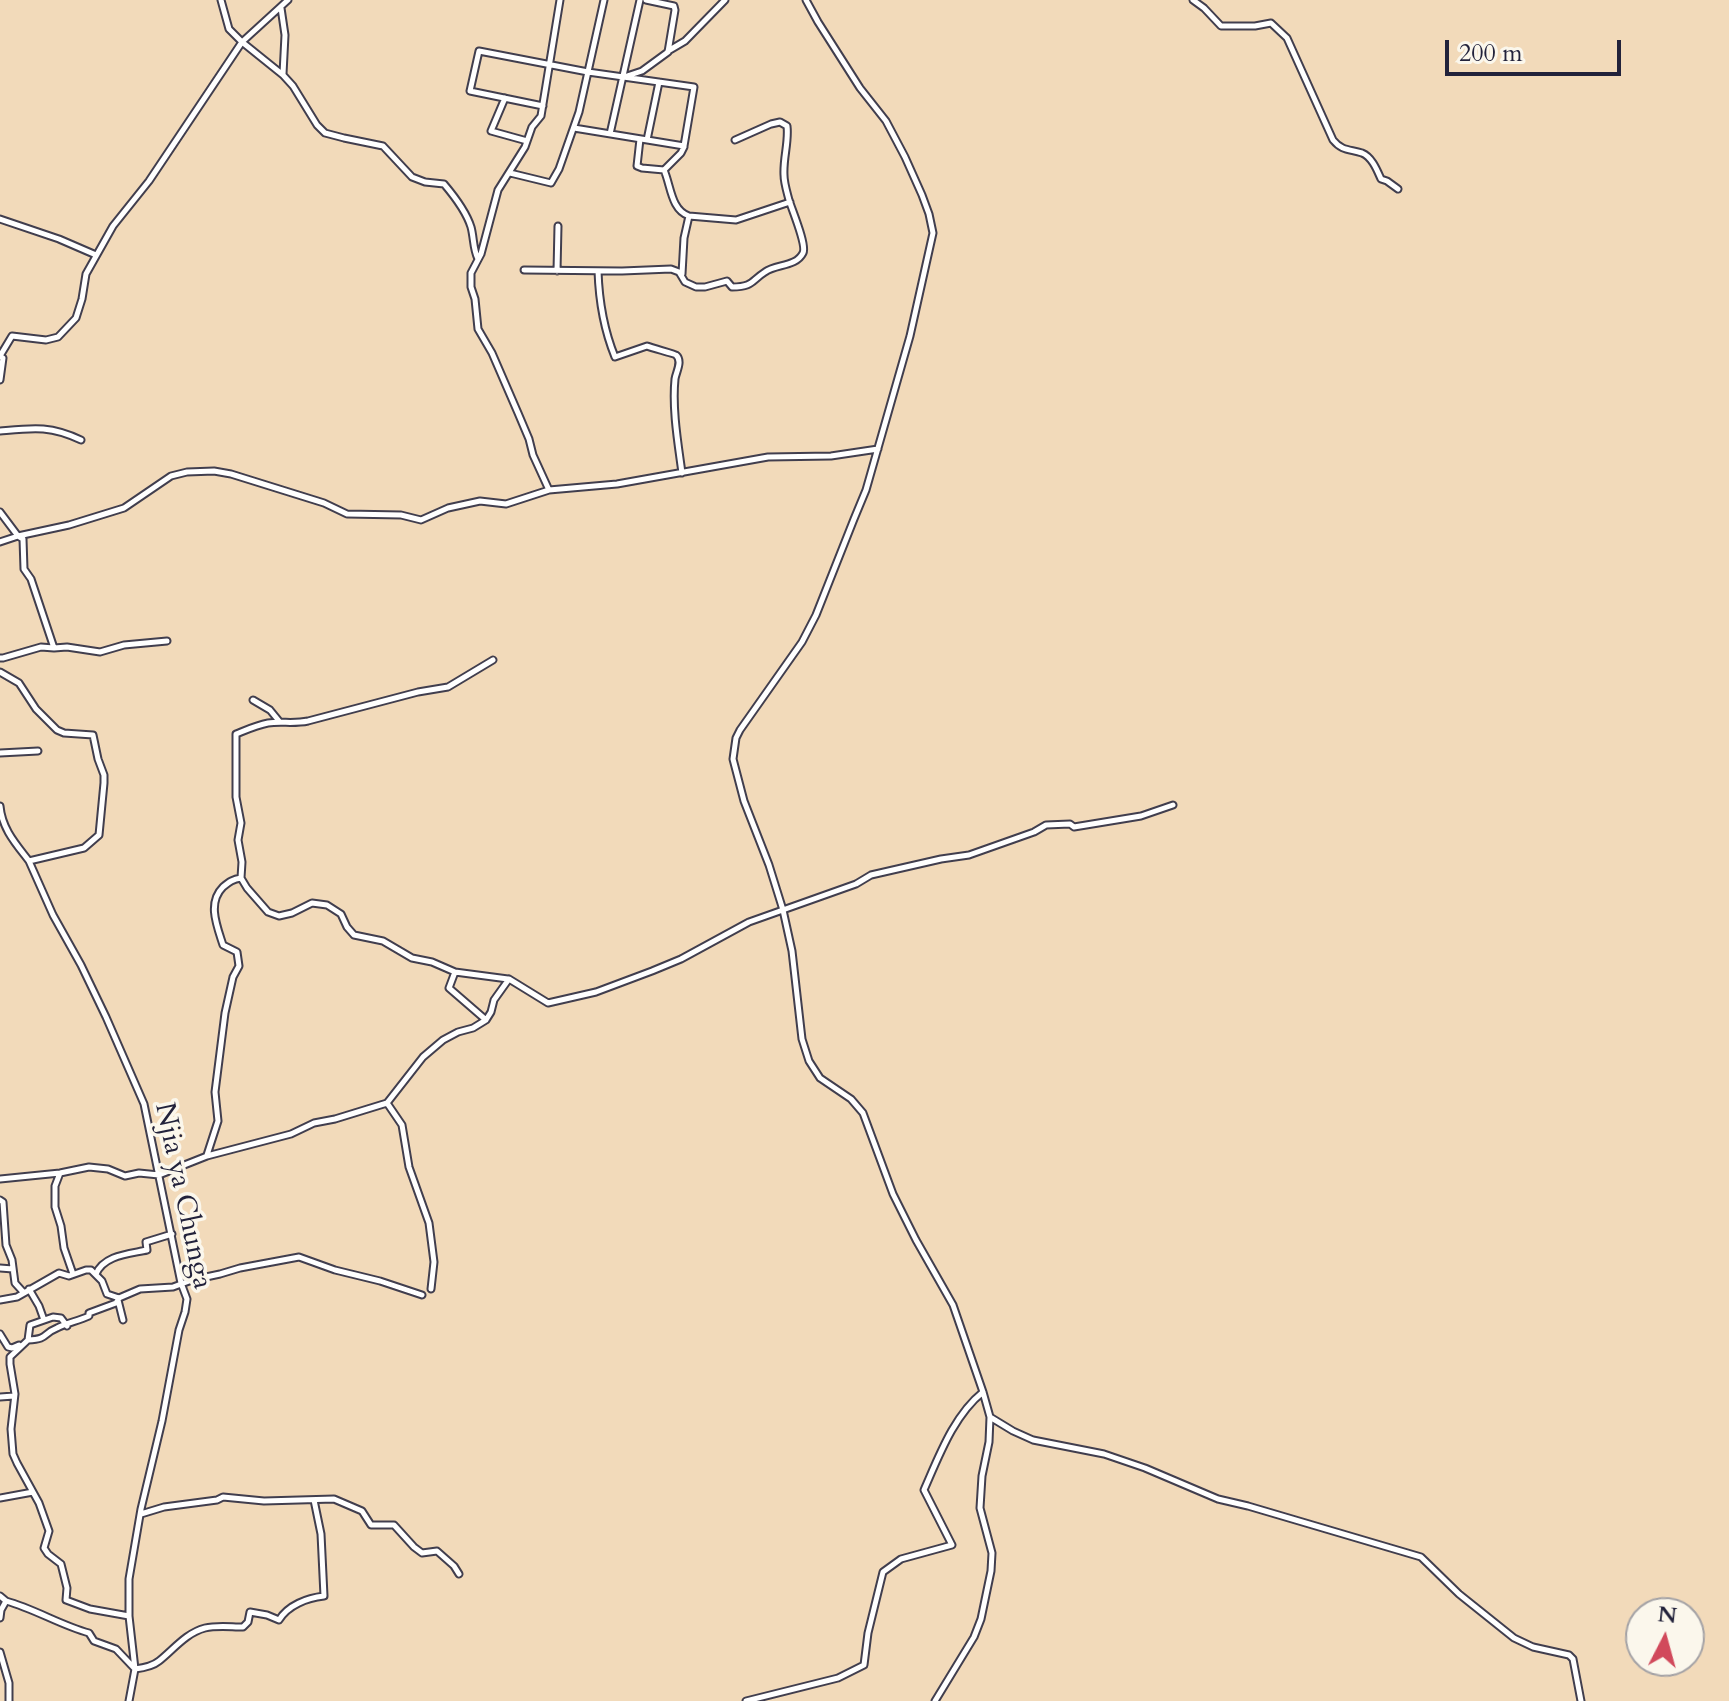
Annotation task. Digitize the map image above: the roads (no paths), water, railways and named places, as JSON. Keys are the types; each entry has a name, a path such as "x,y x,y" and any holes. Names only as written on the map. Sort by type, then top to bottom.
{"street":[{"path":"221,0 229,29 283,75 325,133 383,146 412,177 444,184 466,214 478,259"},
{"path":"0,380 4,363 0,356 12,336 46,340 58,337 76,318 86,274 113,226 149,181 242,42 288,0"},
{"path":"549,490 492,353 478,329 471,273 498,190 541,116 560,0"},
{"path":"510,173 551,183 559,169 574,128 604,0"},
{"path":"610,134 640,0"},
{"path":"646,0 674,6 668,52"},
{"path":"623,77 642,71 685,41 725,0"},
{"path":"806,0 860,88 886,121 922,195 933,233 910,336 866,490 816,615 802,642 736,738 733,759 739,785 783,910 792,951 802,1039 809,1061 820,1078 855,1103 863,1113 893,1194 953,1305 990,1417 980,1508 992,1553 991,1571 974,1637 935,1701"},
{"path":"1193,0 1221,26 1271,23 1287,38 1333,140 1340,148 1364,154 1375,165 1381,179 1398,189"},
{"path":"281,7 285,40 283,75"},
{"path":"543,106 470,91 479,51 588,72 694,87 684,146 664,170"},
{"path":"659,82 637,166 664,170"},
{"path":"505,98 491,131 527,141"},
{"path":"689,216 682,274 685,282 696,287 727,281 732,287 738,287 756,281 767,270 801,256 805,246 784,176 787,126 783,123 771,124 735,140"},
{"path":"574,128 684,146"},
{"path":"664,170 681,214 736,220 790,202"},
{"path":"0,219 96,255"},
{"path":"557,271 558,226"},
{"path":"524,270 671,269 682,274"},
{"path":"598,271 605,329 615,357 647,346 678,356 675,381 682,473"},
{"path":"0,431 49,428 81,440"},
{"path":"0,542 124,508 171,476 187,472 231,474 324,503 347,514 401,515 421,520 448,508 480,501 506,504 549,490 617,484 768,457 831,456 878,449"},
{"path":"0,512 23,539 24,569 31,579 54,648"},
{"path":"0,658 41,647 100,652 124,645 167,641"},
{"path":"493,660 448,687 308,721 262,724 236,734 241,878 268,912 279,916 312,903 327,905 341,914 354,935 383,941 412,958 455,972 509,979 548,1003 614,985 681,959 749,922 856,884 871,875 969,855 1046,825 1070,824 1074,827 1141,816 1173,805"},
{"path":"0,672 19,683 36,709 57,730 93,735 104,775 99,835 84,848 29,861"},
{"path":"253,700 270,710 279,722"},
{"path":"0,753 38,751"},
{"name":"Njia ya Chunga","path":"0,806 10,838 29,861 106,1017 144,1104 181,1283 187,1299 129,1579 129,1616 135,1669 129,1701"},
{"path":"207,1156 218,1121 215,1092 225,1013 233,977 239,966 237,952 223,945 213,903 232,879 241,878"},
{"path":"455,972 449,988 486,1020"},
{"path":"0,1179 89,1167 108,1169 125,1176 139,1173 159,1175 207,1156 291,1134 314,1123 387,1103 423,1057 443,1040 486,1020 494,1000 509,979"},
{"path":"387,1103 402,1125 409,1167 429,1223 434,1262 431,1289"},
{"path":"60,1173 55,1186 55,1207 73,1274"},
{"path":"0,1200 3,1202 5,1239 15,1283 27,1291 39,1306 44,1320"},
{"path":"96,1275 100,1265 147,1250 146,1242 172,1234"},
{"path":"0,1334 12,1348 28,1340 42,1339 58,1327 89,1316 89,1313 116,1303 118,1299 140,1289 173,1287 248,1266 299,1257 422,1295"},
{"path":"0,1268 13,1269"},
{"path":"0,1300 17,1297 59,1273 66,1275 86,1270 91,1270 102,1281 107,1294 118,1299"},
{"path":"118,1299 123,1320"},
{"path":"67,1326 61,1318 53,1317 30,1325 28,1340 10,1357 14,1396 11,1429 13,1454 49,1531 44,1548 61,1564 67,1588 66,1600 90,1609 129,1616"},
{"path":"746,1701 838,1678 864,1665 868,1633 883,1572 901,1559 952,1545 924,1490 971,1401 983,1392"},
{"path":"0,1397 14,1396"},
{"path":"990,1417 1033,1440 1104,1454 1218,1499 1421,1557 1459,1594 1514,1638 1533,1647 1569,1655 1573,1659 1581,1701"},
{"path":"0,1498 33,1492"},
{"path":"141,1514 223,1497 264,1501 334,1499 362,1511 371,1525 394,1525 414,1547 422,1553 437,1551 459,1574"},
{"path":"0,1596 89,1633 94,1641 116,1649 135,1669 157,1663 185,1637 201,1629 243,1627 248,1622 250,1612 279,1620 284,1612 297,1604 324,1596 321,1534 314,1500"},
{"path":"0,1618 6,1601"},
{"path":"0,1652 9,1683 9,1701"}]}
